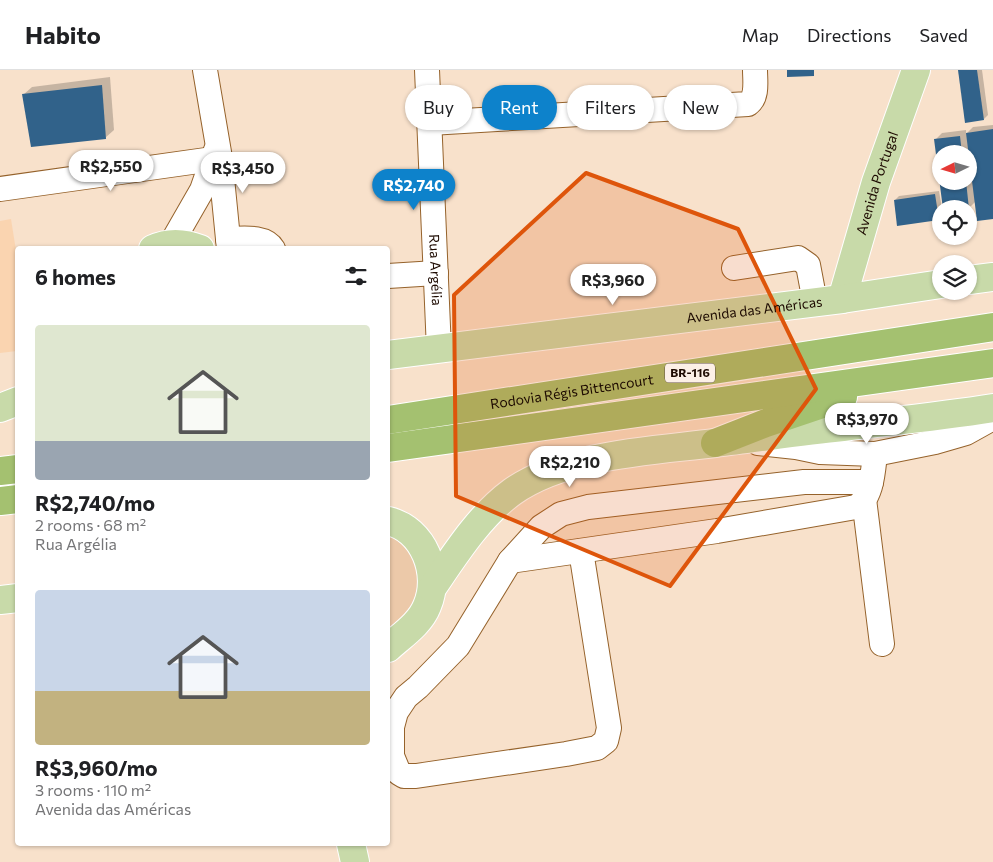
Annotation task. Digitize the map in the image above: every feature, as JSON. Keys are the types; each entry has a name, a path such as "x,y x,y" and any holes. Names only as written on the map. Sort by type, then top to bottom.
{"highway":[{"name":"Rodovia Régis Bittencourt","path":"390,420 993,327"},
{"name":"BR-116","path":"390,448 993,363"},
{"path":"725,442 766,423 904,376"},
{"path":"0,471 15,469"},
{"path":"0,501 15,499"}],"main road":[{"name":"Avenida Portugal","path":"842,299 876,182 916,70"},
{"path":"162,246 192,246"},
{"path":"977,279 993,277"},
{"name":"Avenida das Américas","path":"390,355 842,299 932,285"},
{"path":"0,408 15,402"},
{"path":"432,588 461,546 488,514 510,493 556,469 614,456 841,427 945,416 993,408"},
{"path":"390,523 406,530 418,541 427,555 432,572 432,588 427,607 417,623 392,641"},
{"path":"0,600 15,598"},
{"path":"351,846 354,862"}],"street":[{"path":"206,70 228,244 262,240 272,246"},
{"name":"Rua Argélia","path":"427,70 428,85"},
{"path":"472,120 748,104 754,97 755,70"},
{"name":"Rua Argélia","path":"430,130 439,350"},
{"path":"0,189 216,154"},
{"path":"162,246 202,190 216,154"},
{"path":"734,268 798,258 808,265 815,302"},
{"path":"390,279 436,273"},
{"path":"725,442 796,447 820,452 875,454 935,442 966,432 993,418"},
{"path":"875,454 868,491 882,644"},
{"path":"581,551 609,728 606,741 597,748 566,754 416,776 404,776 399,773 390,757 392,727 396,712 406,696 418,687 458,646 510,561 541,527 561,514 588,507 804,482 868,491"},
{"path":"510,561 717,531 856,507 868,491"}],"highlighted area":[{"path":"586,173 738,229 816,389 670,586 456,496 454,295"}],"shaded area":[{"path":"11,219 15,246 15,351 0,353 0,221"},
{"path":"390,536 398,541 414,557 421,578 413,610 390,628"}],"building":[{"path":"787,70 814,70 814,76 787,77"},
{"path":"958,70 977,70 984,120 965,123"},
{"path":"102,85 106,139 31,147 22,94"},
{"path":"993,129 993,219 977,221 977,200 974,200 973,190 978,190 978,145 968,145 966,133"},
{"path":"960,136 961,145 935,145 934,139"},
{"path":"941,190 967,190 968,200 942,200"},
{"path":"935,194 936,200 932,200 932,221 897,226 894,200"}]}
